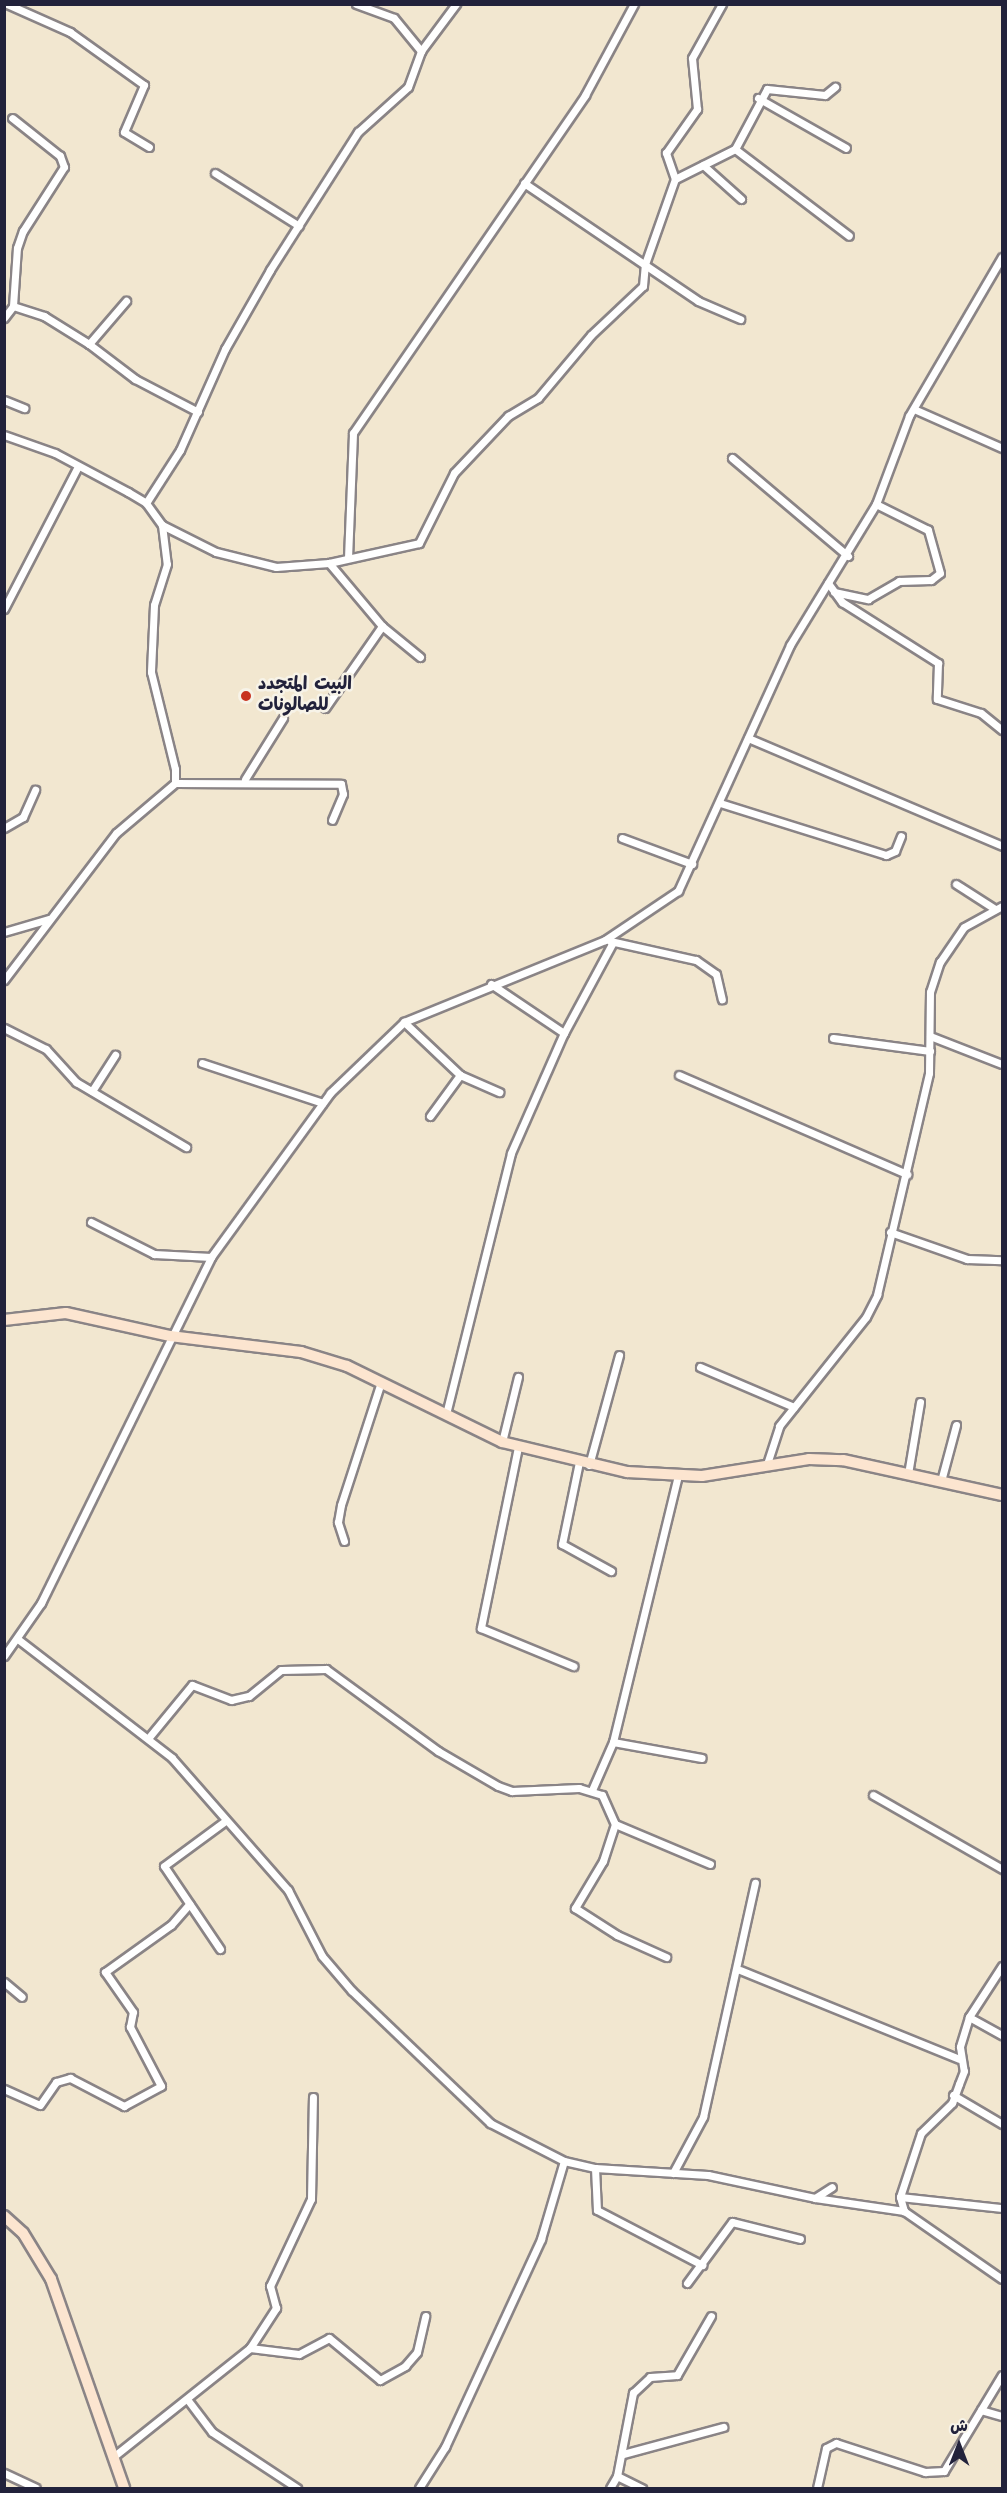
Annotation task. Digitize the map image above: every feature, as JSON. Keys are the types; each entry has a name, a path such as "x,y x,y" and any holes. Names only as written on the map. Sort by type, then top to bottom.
{"street":[{"path":"7,4 70,32 144,85 124,132 149,147"},
{"path":"356,4 394,18 421,51"},
{"path":"146,503 198,412 249,304 358,132 408,87 421,51 456,4"},
{"path":"348,558 353,433 585,95 633,4"},
{"path":"162,525 250,562 276,567 329,563 418,543 454,473 508,416 538,398 611,314 638,294 645,264 675,179 666,153 698,109 693,58 722,4"},
{"path":"675,179 735,149 758,98 779,86 825,94 836,87"},
{"path":"758,98 846,148"},
{"path":"4,318 13,306 17,248 64,162 12,118"},
{"path":"735,149 849,236"},
{"path":"703,165 741,199"},
{"path":"215,173 299,226"},
{"path":"524,183 698,301 740,320"},
{"path":"4,1656 19,1640 211,1257 323,1103 404,1022 491,984 605,940 678,891 790,645 828,583 848,556 876,504 914,409 1002,257"},
{"path":"88,344 126,301"},
{"path":"13,306 44,316 88,344 135,379 198,412"},
{"path":"4,400 24,408"},
{"path":"914,409 1002,447"},
{"path":"4,435 78,466 146,503 162,525 167,564 154,605 151,672 172,742 175,783"},
{"path":"732,458 848,556"},
{"path":"4,609 78,466"},
{"path":"834,592 868,598 899,581 931,580 940,573 928,530 876,504"},
{"path":"329,563 382,626 420,657"},
{"path":"828,583 834,592 938,663 937,699 981,713 1002,730"},
{"path":"325,708 382,626"},
{"path":"245,779 283,718"},
{"path":"748,738 1002,846"},
{"path":"4,980 116,833 175,783 245,779 341,784 343,794 332,820"},
{"path":"4,828 23,817 35,790"},
{"path":"720,803 886,855 896,851 901,836"},
{"path":"622,838 692,864"},
{"path":"956,884 995,909"},
{"path":"768,1464 779,1426 873,1305 890,1232 907,1174 930,1051 930,992 940,962 964,927 1002,906"},
{"path":"5,931 49,919"},
{"path":"605,940 696,960 716,974 723,999"},
{"path":"446,1414 511,1153 564,1034 613,942"},
{"path":"491,984 564,1034"},
{"path":"404,1022 460,1075 499,1092"},
{"path":"4,1028 46,1049 76,1082 186,1147"},
{"path":"930,1036 1002,1064"},
{"path":"833,1038 930,1051"},
{"path":"92,1091 115,1055"},
{"path":"202,1063 323,1103"},
{"path":"430,1116 460,1075"},
{"path":"679,1075 907,1174"},
{"path":"91,1222 154,1254 211,1257"},
{"path":"890,1232 968,1260 1002,1260"},
{"path":"4,1320 66,1313 170,1336 301,1352 381,1382 502,1442 584,1463 678,1476 768,1464 843,1460 1002,1495"},
{"path":"610,1571 562,1544 584,1463 619,1355"},
{"path":"700,1366 794,1407"},
{"path":"502,1442 518,1377"},
{"path":"344,1541 338,1522 341,1505 381,1382"},
{"path":"908,1474 920,1402"},
{"path":"940,1481 956,1425"},
{"path":"518,1447 481,1628 573,1666"},
{"path":"592,1790 613,1742 678,1476"},
{"path":"19,1640 150,1736 224,1822 288,1890 329,1965 467,2106 564,2161 595,2168 673,2173 904,2211 1002,2279"},
{"path":"150,1736 192,1685 224,1699 246,1698 281,1670 314,1666 343,1678 438,1751 498,1786 512,1791 592,1790 608,1802 615,1824 603,1862 575,1908 617,1935 666,1957"},
{"path":"613,1742 702,1758"},
{"path":"873,1795 1002,1869"},
{"path":"220,1948 164,1863 224,1822"},
{"path":"615,1824 710,1864"},
{"path":"673,2173 703,2117 718,2032 740,1970 755,1883"},
{"path":"4,2089 40,2105 56,2082 70,2078 124,2106 161,2086 130,2027 133,2012 105,1972 171,1925 189,1904"},
{"path":"904,2211 900,2197 921,2133 952,2103 953,2095 964,2071 959,2059 969,2017 1002,1966"},
{"path":"740,1970 959,2059"},
{"path":"4,1982 22,1997"},
{"path":"969,2017 1002,2036"},
{"path":"953,2095 1002,2124"},
{"path":"113,2457 250,2348 276,2308 270,2286 311,2199 313,2097"},
{"path":"419,2488 445,2447 541,2239 564,2161"},
{"path":"595,2168 597,2210 702,2265"},
{"path":"815,2198 832,2187"},
{"path":"900,2197 1002,2208"},
{"path":"4,2216 23,2233 51,2279 124,2488"},
{"path":"687,2283 732,2222 800,2239"},
{"path":"250,2348 299,2354 328,2338 380,2380 405,2366 417,2352 425,2316"},
{"path":"610,2488 617,2476 623,2454 633,2394 650,2377 676,2375 711,2316"},
{"path":"817,2488 826,2448 836,2443 925,2472 944,2471 1002,2374"},
{"path":"187,2399 212,2432 297,2488"},
{"path":"981,2410 1002,2416"},
{"path":"623,2454 723,2427"},
{"path":"4,2473 36,2488"},
{"path":"617,2476 642,2488"}],"place":[{"name":"البيت المتجدد للصالونات","path":"246,696"}]}
